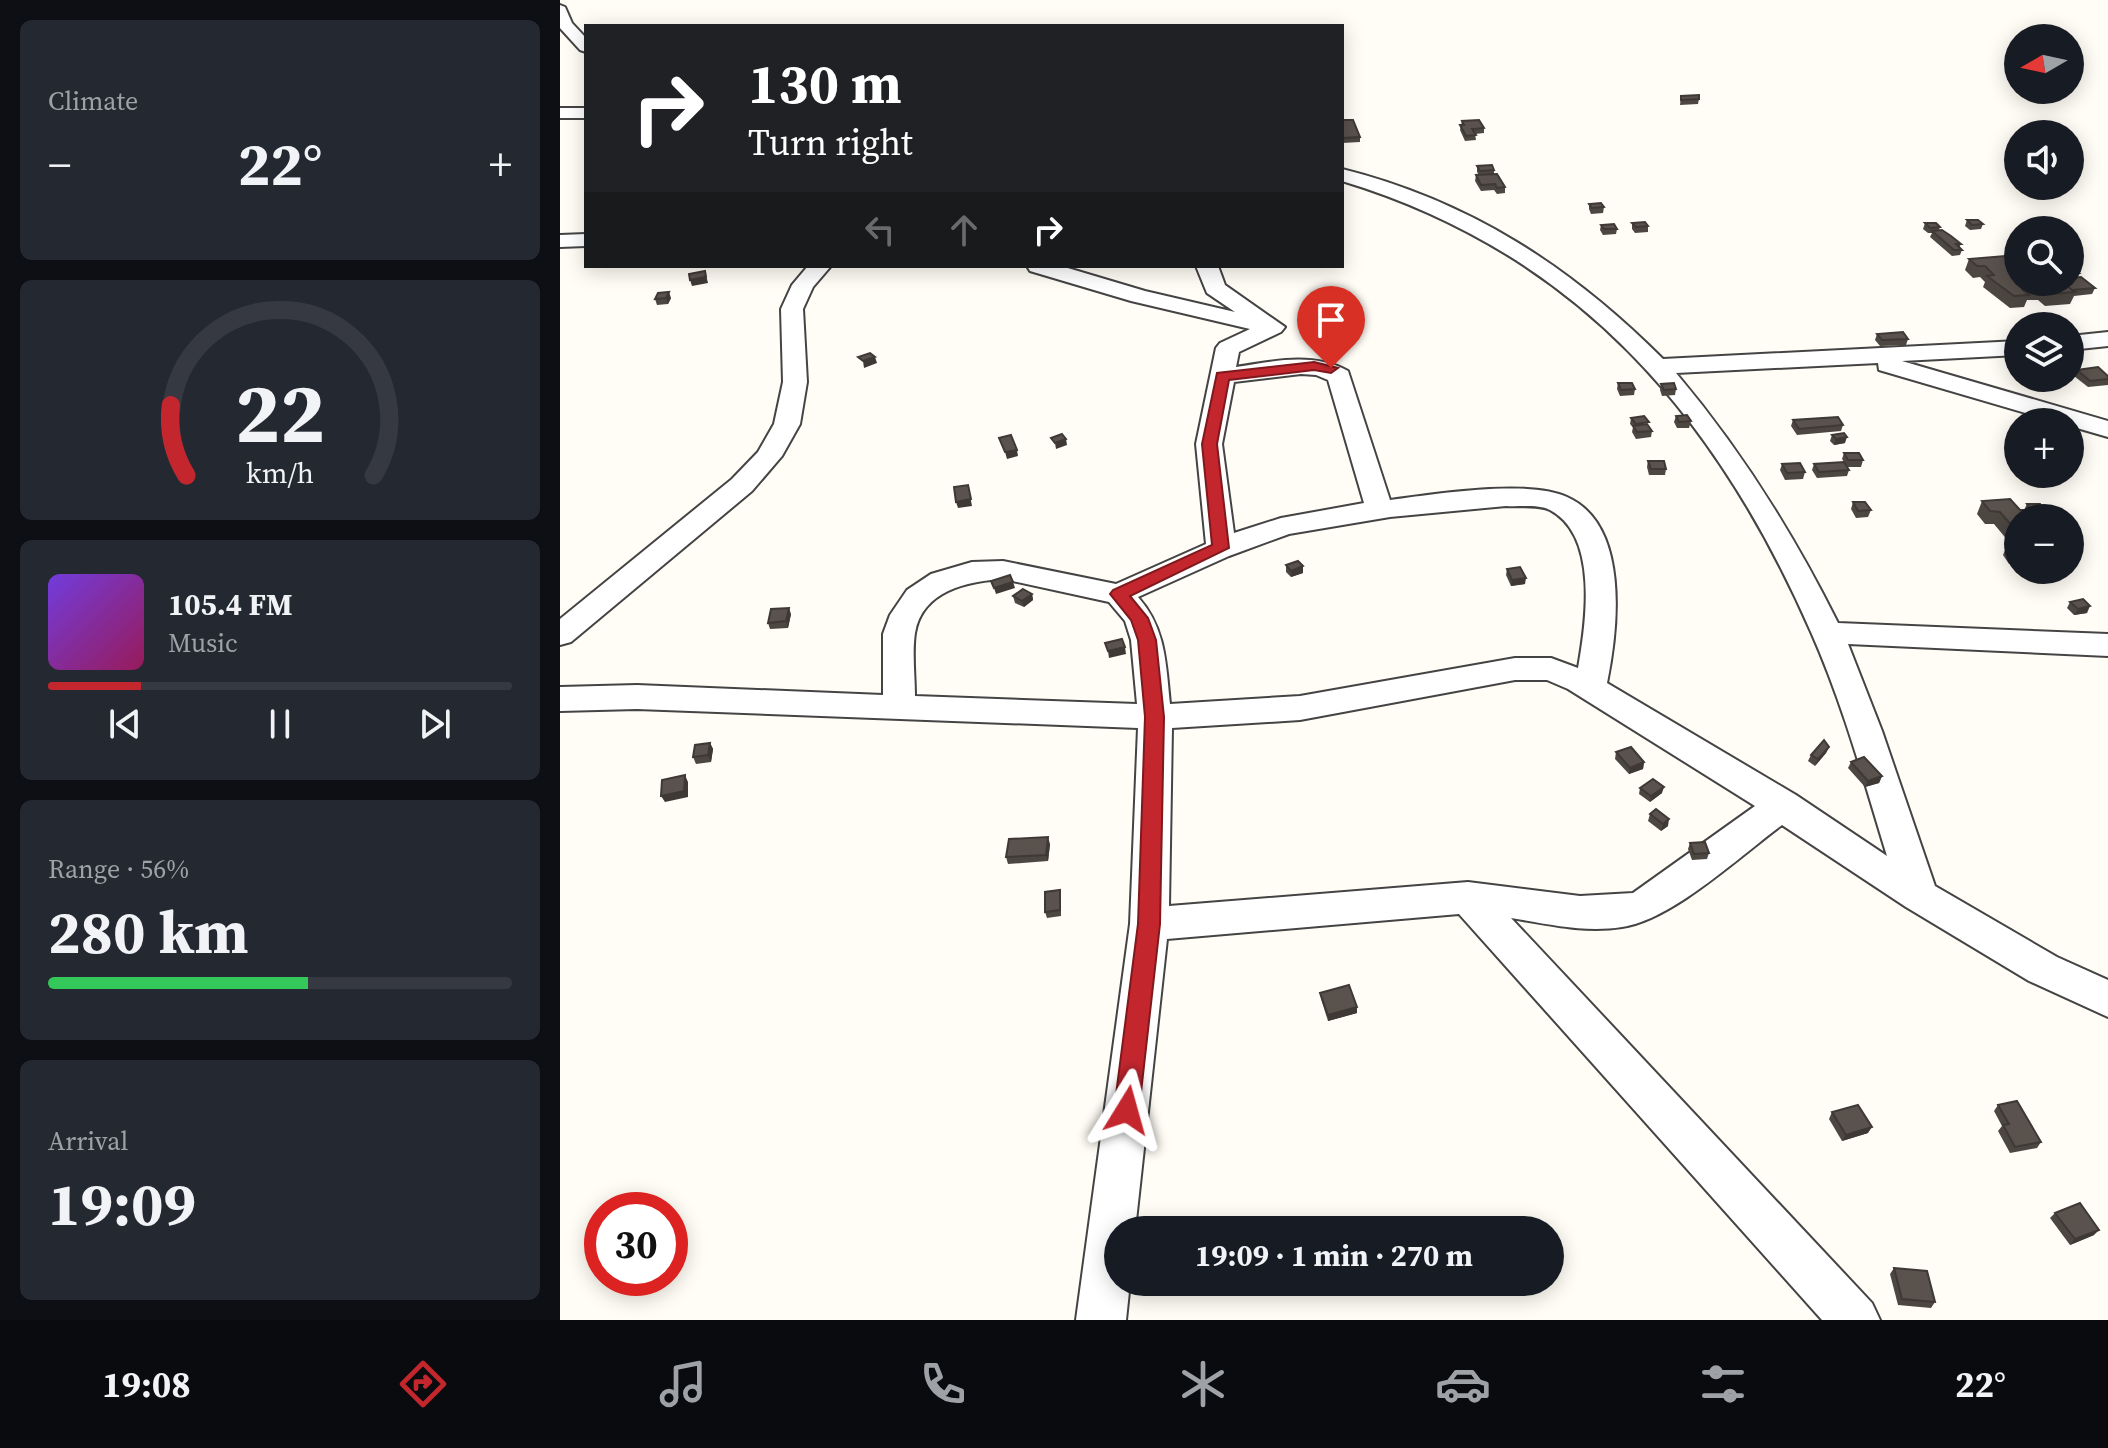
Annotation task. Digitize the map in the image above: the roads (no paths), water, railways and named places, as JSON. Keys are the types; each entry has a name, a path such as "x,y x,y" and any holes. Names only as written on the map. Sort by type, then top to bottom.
{"street":[{"path":"560,10 565,24 584,45"},
{"path":"560,113 584,113"},
{"path":"1344,176 1447,214 1514,248 1585,298 1657,367 1724,448 1773,529 1827,633 1919,896"},
{"path":"560,241 584,240"},
{"path":"560,635 742,485 769,456 787,424 795,382 792,309 803,285 818,268"},
{"path":"1045,268 1139,296 1273,327"},
{"path":"1208,268 1215,288 1273,327"},
{"path":"1221,548 1209,444 1228,348 1273,327"},
{"path":"2084,342 2108,339"},
{"path":"1657,367 2004,349"},
{"path":"1863,358 2108,429"},
{"path":"1222,376 1314,366 1331,368 1339,376 1380,511"},
{"path":"899,708 899,634 905,615 918,597 942,581 972,571 1003,570 1119,594 1221,548 1285,526 1483,498 1532,497 1557,502 1575,516 1597,562 1602,595 1601,642 1590,688"},
{"path":"1101,1320 1149,924 1155,717 1147,640 1140,618 1119,594"},
{"path":"1827,633 2108,645"},
{"path":"560,699 637,697 1155,717 1300,708 1534,667 1551,669 1590,688 1783,805 1919,896 2043,969 2108,999"},
{"path":"1149,924 1468,898 1501,899 1598,915 1628,912 1644,906 1783,805"},
{"path":"1468,898 1855,1320"}]}
